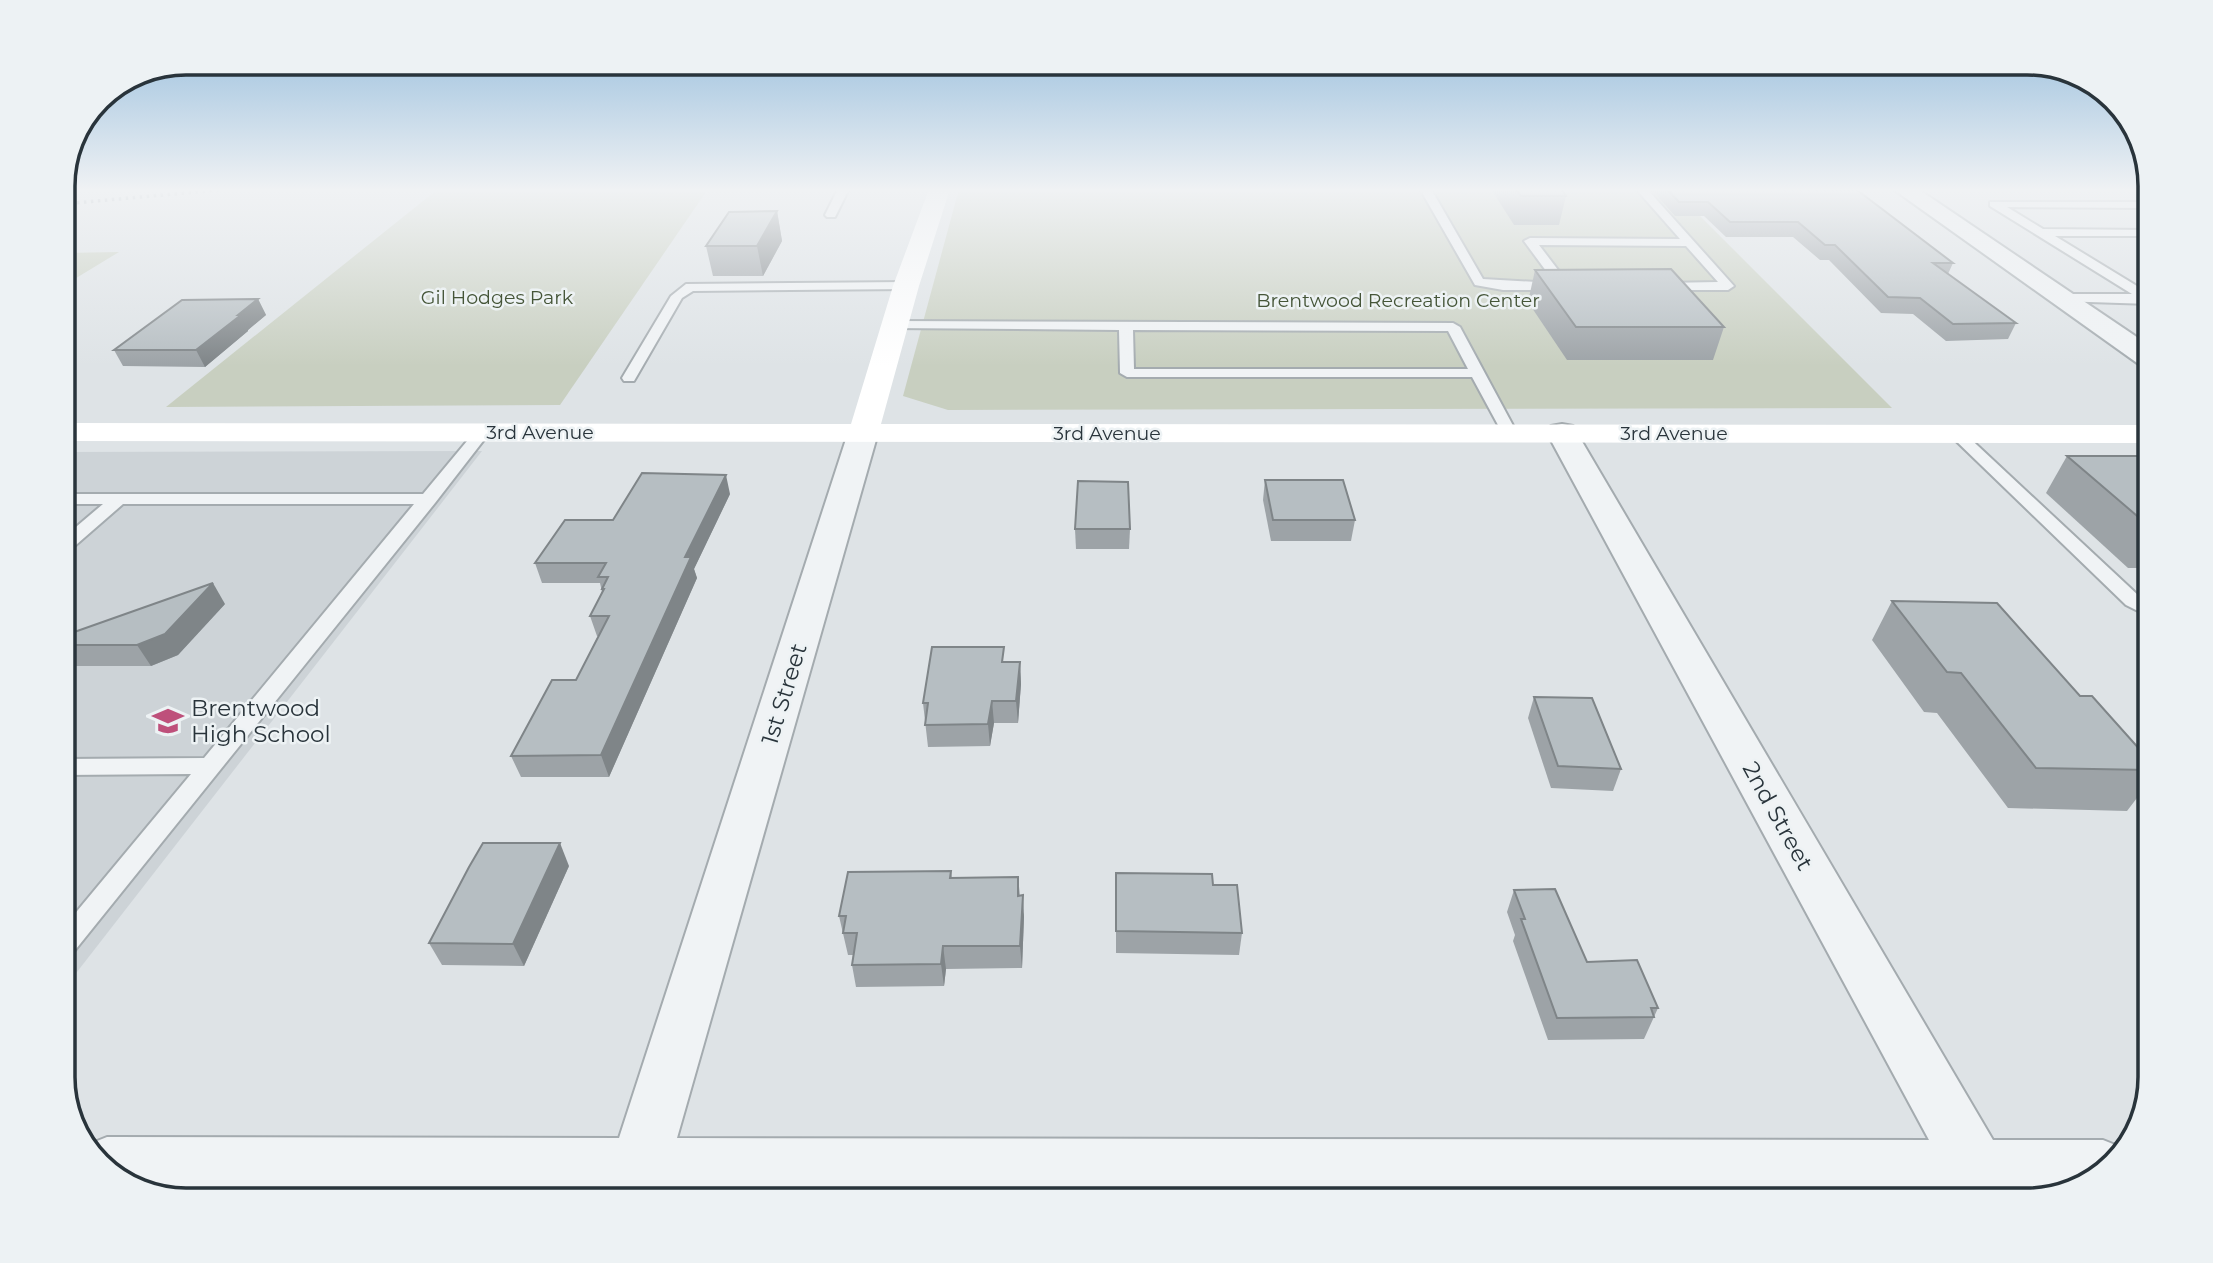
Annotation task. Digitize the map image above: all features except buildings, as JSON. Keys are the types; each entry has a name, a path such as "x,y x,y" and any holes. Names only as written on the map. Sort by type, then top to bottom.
{"street":[{"name":"1st Street","path":"634,1183 919,248"},
{"path":"1989,248 2138,350"},
{"name":"3rd Avenue","path":"75,432 2138,434"},
{"name":"2nd Street","path":"1562,433 1985,1184"},
{"path":"121,1166 634,1183 1985,1184 2084,1171"}],"lane":[{"path":"1459,248 1479,282 1503,286 1571,287 1535,248"},
{"path":"1644,287 1728,286 1693,248"},
{"path":"2065,248 2138,292"},
{"path":"629,378 677,296 690,287 906,286"},
{"path":"2064,298 2138,299"},
{"path":"895,325 1453,327 1509,433"},
{"path":"1126,326 1127,373 1478,373"},
{"path":"75,932 482,432"},
{"path":"1957,434 2138,604"},
{"path":"75,499 429,499"},
{"path":"75,537 120,499"},
{"path":"75,767 212,766"}],"shaded area":[{"name":"Brentwood High School","path":"482,451 75,975 75,452"}],"green space":[{"name":"Gil Hodges Park","path":"364,248 668,248 560,405 166,407"},
{"name":"Brentwood Recreation Center","path":"943,248 1732,248 1892,408 948,410 903,396"},
{"path":"119,252 75,279 75,253"}],"place":[{"name":"Brentwood High School","path":"168,721"}]}
